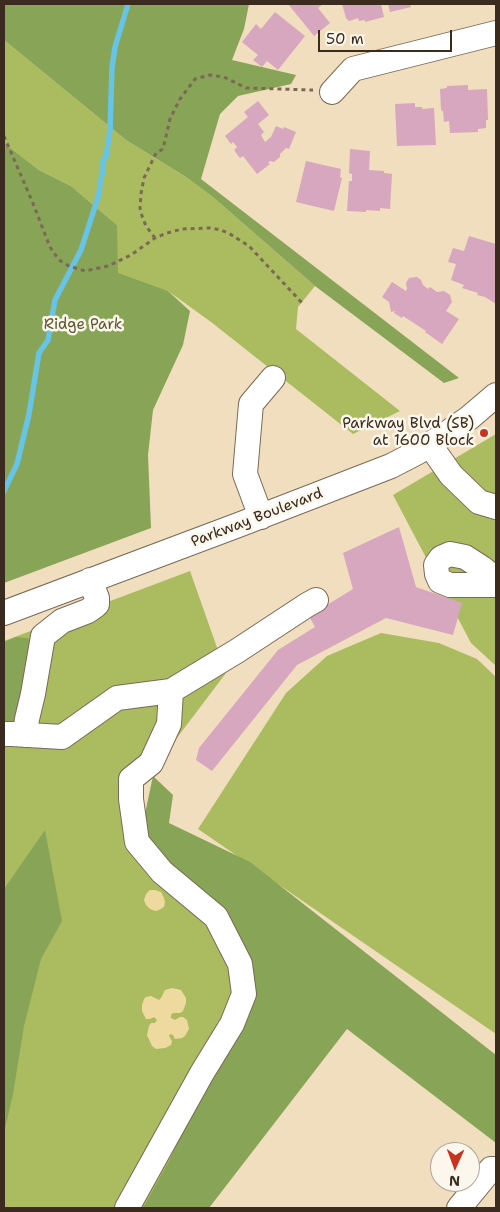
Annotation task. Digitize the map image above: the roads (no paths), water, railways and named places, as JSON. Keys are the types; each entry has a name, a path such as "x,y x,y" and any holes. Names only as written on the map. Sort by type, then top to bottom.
{"street":[{"path":"332,92 353,69 496,32"},
{"path":"261,517 245,474 251,404 273,378"},
{"name":"Parkway Boulevard","path":"4,613 378,472 430,445 469,418 496,395"},
{"path":"430,445 451,475 478,502 496,508"},
{"path":"496,579 465,557 450,554 441,558 436,565 440,581 450,584 496,585"},
{"path":"14,735 27,719 43,636 62,621 88,611 95,606 97,598 90,580"},
{"path":"14,735 62,737 117,698 171,691 316,600"},
{"path":"127,1208 202,1073 232,1024 244,994 240,964 216,917 162,872 137,842 131,799 132,780 151,762 169,724 171,691"},
{"path":"459,1208 491,1169 496,1169"}],"waterway":[{"path":"4,491 17,464 29,414 39,353 48,340 55,300 81,250 99,194 103,160 106,157 110,130 112,67 115,47 128,4"}],"place":[{"name":"Parkway Blvd (SB) at 1600 Block","path":"484,433"}],"park label":[{"name":"Ridge Park","path":"83,325"}]}
